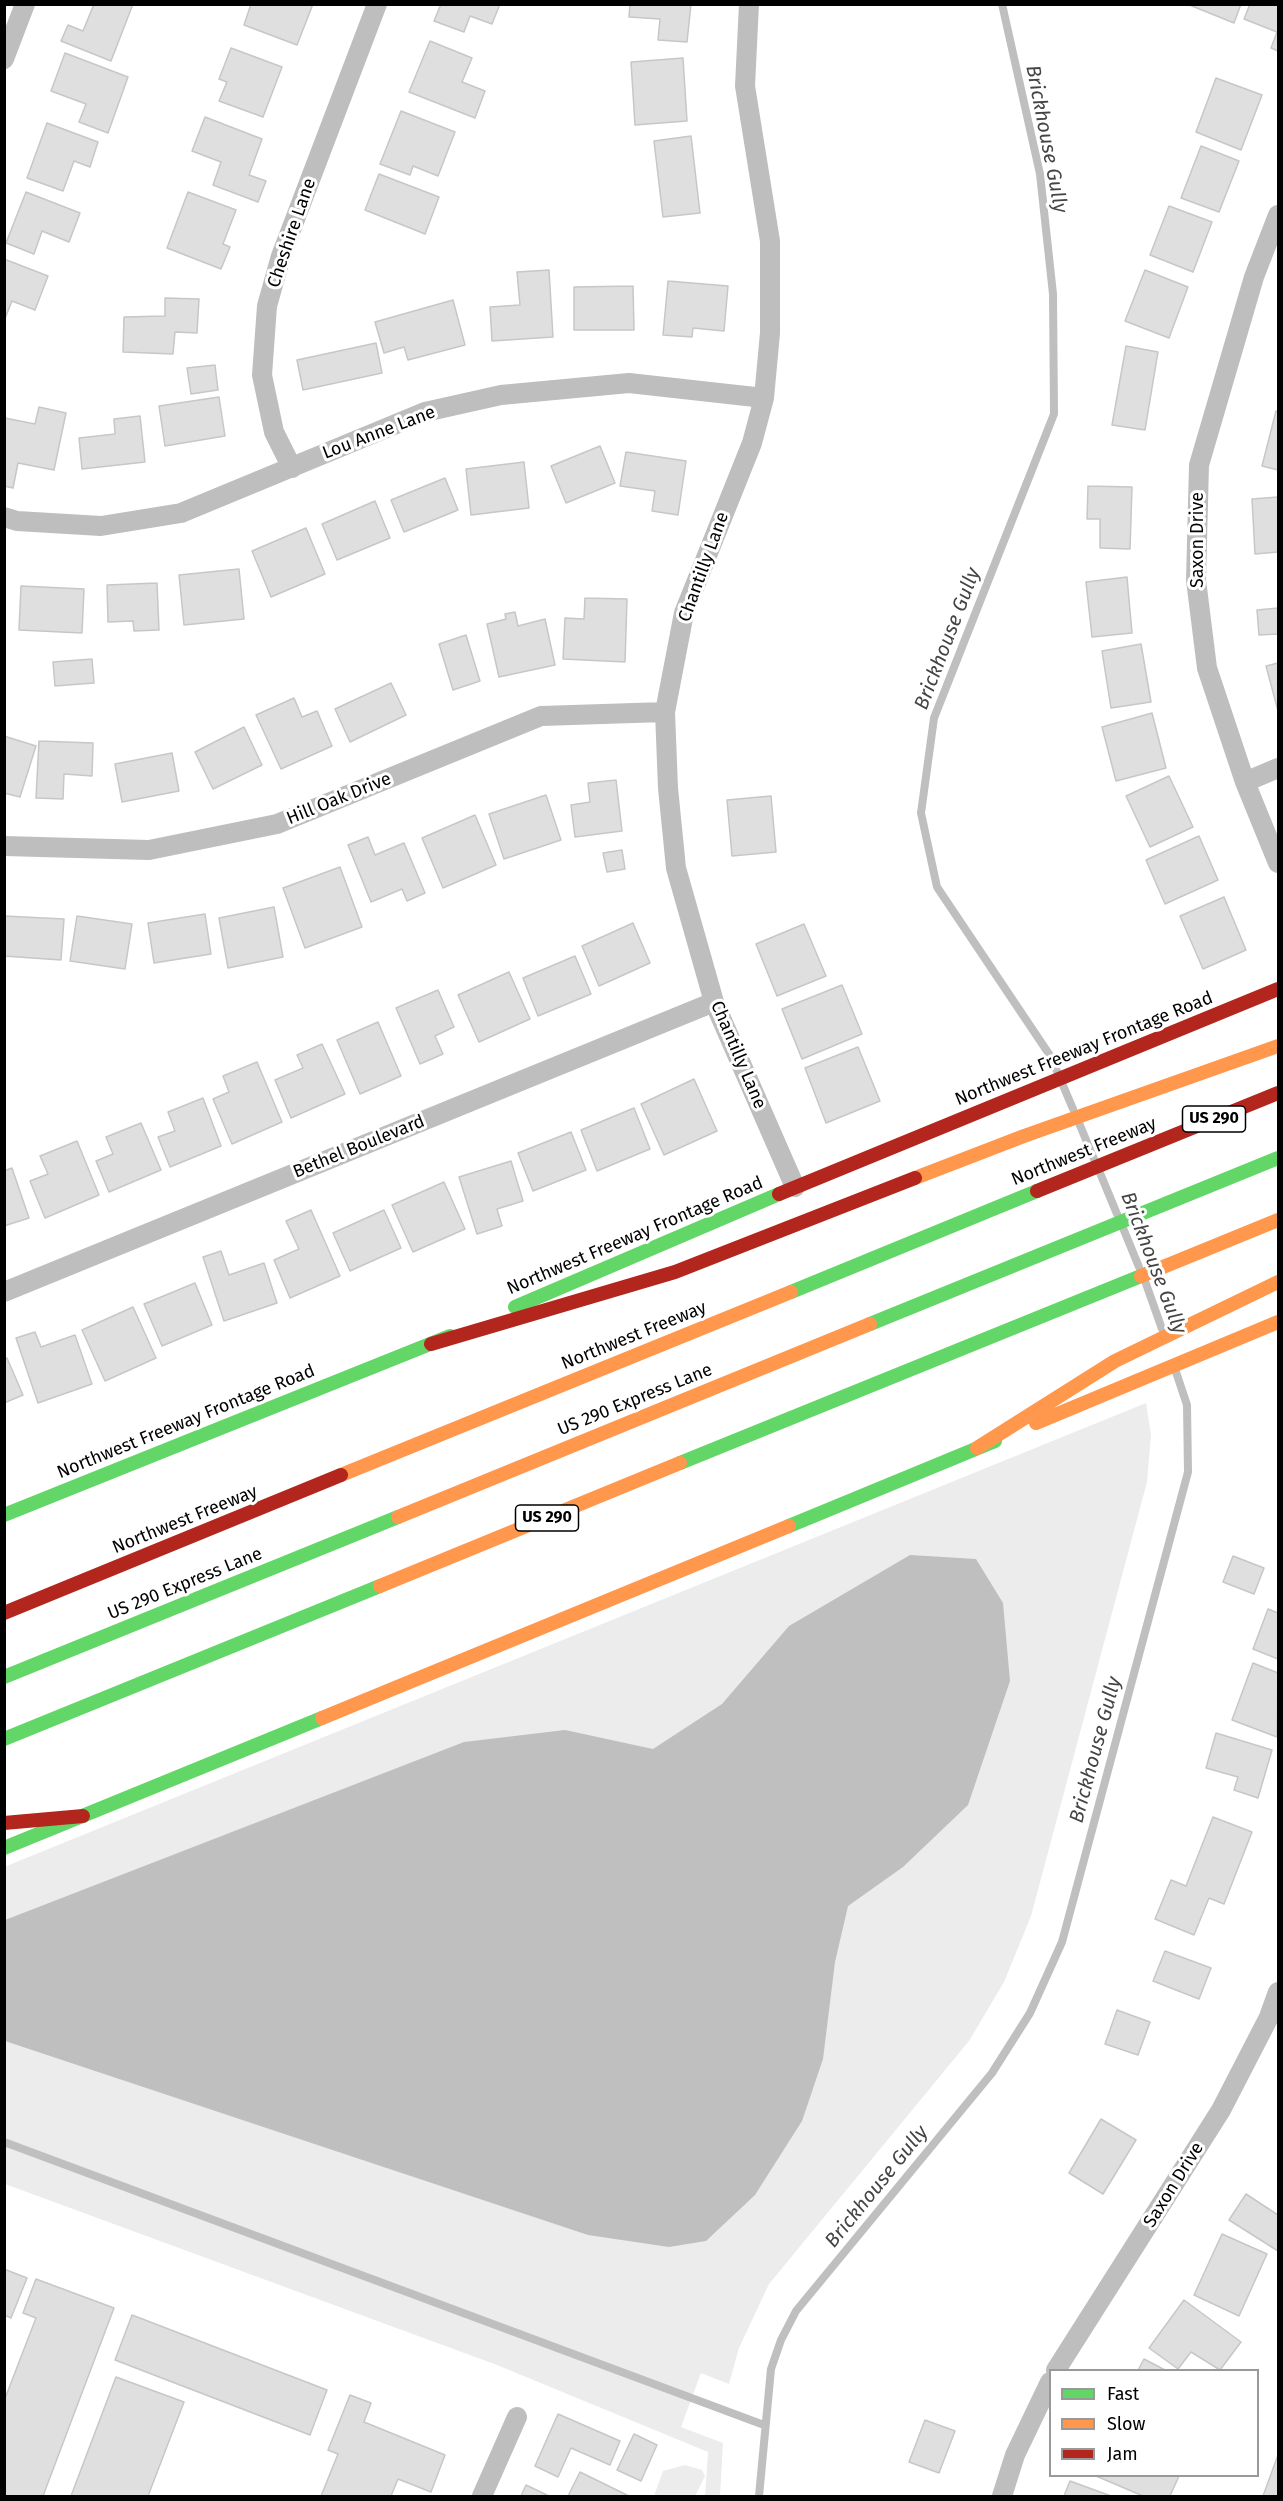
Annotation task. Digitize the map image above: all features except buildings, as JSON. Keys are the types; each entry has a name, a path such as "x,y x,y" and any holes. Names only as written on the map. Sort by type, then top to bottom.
{"main road":[{"name":"Northwest Freeway Frontage Road","path":"4,1515 431,1344 666,1240 1278,989"},
{"path":"431,1344 675,1272 1024,1136 1278,1046"},
{"name":"Northwest Freeway","path":"4,1613 1278,1093"},
{"name":"US 290 Express Lane","path":"4,1677 1278,1158"},
{"name":"US 290","path":"4,1739 1278,1220"},
{"path":"977,1448 1115,1361 1278,1282"},
{"path":"4,1848 1278,1322"},
{"path":"4,1823 83,1816"}],"street":[{"path":"4,59 25,4"},
{"name":"Cheshire Lane","path":"292,468 274,432 262,375 267,306 281,255 377,4"},
{"name":"Chantilly Lane","path":"749,4 745,86 770,241 770,333 764,398 752,443 684,613 664,712 668,788 676,868 714,1002 795,1187"},
{"name":"Saxon Drive","path":"1278,216 1254,277 1199,465 1196,580 1207,668 1245,782 1278,863"},
{"name":"Lou Anne Lane","path":"4,517 16,521 101,526 182,513 425,412 501,395 629,383 764,398"},
{"name":"Hill Oak Drive","path":"4,846 149,850 277,824 541,716 664,712"},
{"path":"1245,782 1278,768"},
{"name":"Bethel Boulevard","path":"4,1292 714,1002"},
{"name":"Saxon Drive","path":"1057,2369 1221,2110 1274,2019 1278,1992"},
{"path":"1002,2496 1015,2455 1049,2384"},
{"path":"482,2496 517,2417"}],"shaded area":[{"path":"1146,1403 1151,1435 1147,1482 1031,1916 1004,1982 969,2041 769,2284 739,2348 729,2384 701,2373 681,2427 723,2443 720,2496 705,2496 708,2452 497,2365 5,2184 4,1867"},
{"path":"910,1555 976,1559 1003,1603 1010,1681 968,1805 903,1867 848,1906 835,1962 823,2059 802,2121 755,2195 706,2241 669,2247 588,2235 5,2041 5,1920 464,1742 565,1730 653,1749 722,1704 789,1626"},
{"path":"685,2465 702,2470 705,2476 695,2496 654,2496 663,2471"}],"waterway":[{"name":"Brickhouse Gully","path":"1002,4 1040,174 1053,294 1054,414 934,718 921,813 937,887 1051,1057 1073,1109"},
{"name":"Brickhouse Gully","path":"1079,1123 1094,1159"},
{"name":"Brickhouse Gully","path":"1100,1173 1117,1214"},
{"name":"Brickhouse Gully","path":"1123,1228 1139,1267"},
{"name":"Brickhouse Gully","path":"1145,1281 1162,1329"},
{"name":"Brickhouse Gully","path":"759,2496 771,2369 781,2340 796,2311 992,2073 1030,2013 1062,1942 1188,1472 1187,1405 1175,1369"},
{"path":"4,2142 764,2425"}],"traffic: fast":[{"path":"870,1324 1278,1158"},
{"path":"791,1292 1037,1191"},
{"path":"515,1307 779,1194"},
{"path":"680,1463 1141,1276"},
{"path":"4,1515 450,1336"},
{"path":"789,1526 995,1441"},
{"path":"4,1677 398,1517"},
{"path":"4,1739 380,1586"},
{"path":"4,1848 322,1718"}],"traffic: slow":[{"path":"915,1178 1024,1136 1278,1046"},
{"path":"1141,1276 1278,1220"},
{"path":"977,1448 1115,1361 1278,1282"},
{"path":"341,1475 791,1292"},
{"path":"1036,1423 1278,1322"},
{"path":"398,1517 870,1324"},
{"path":"380,1586 680,1463"},
{"path":"322,1718 789,1526"}],"traffic: jam":[{"path":"779,1194 1278,989"},
{"path":"1037,1191 1278,1093"},
{"path":"431,1344 675,1272 915,1178"},
{"path":"4,1613 341,1475"},
{"path":"4,1823 83,1816"}]}
